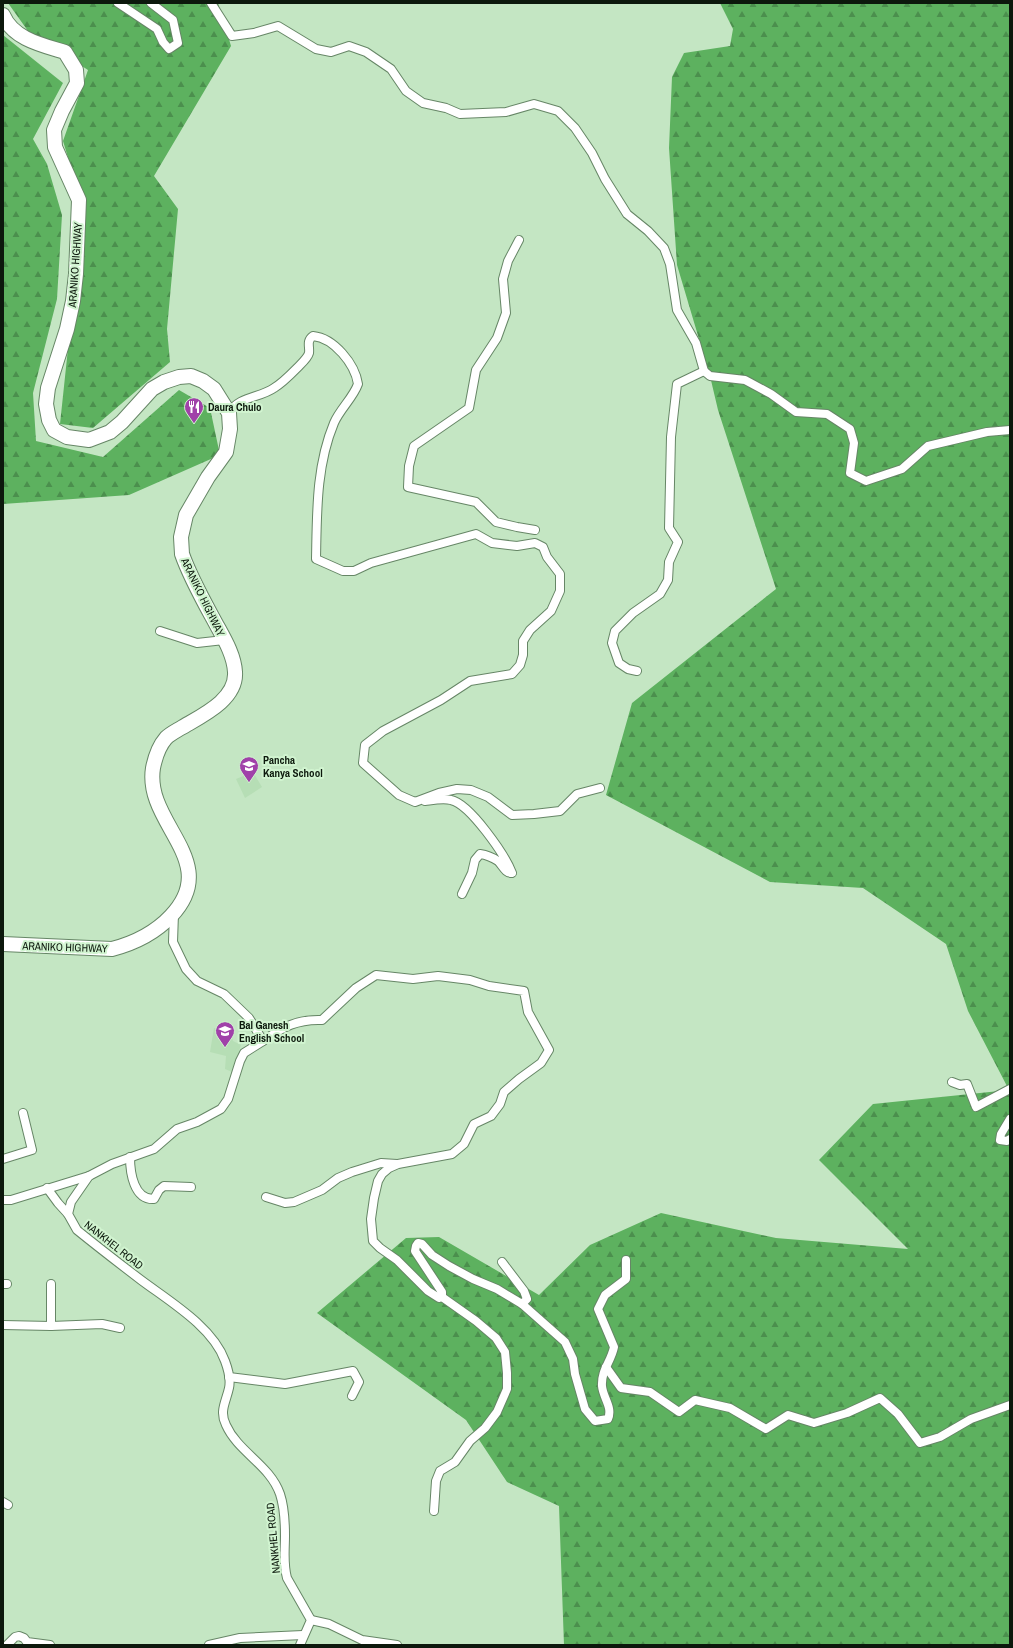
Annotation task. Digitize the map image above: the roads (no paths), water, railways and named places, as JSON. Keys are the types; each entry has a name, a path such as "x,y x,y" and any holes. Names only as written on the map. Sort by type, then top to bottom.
{"highway":[{"name":"ARANIKO HIGHWAY","path":"3,15 16,32 34,42 65,52 76,70 77,83 54,130 55,147 79,200 76,274 73,301 67,329 48,388 46,404 49,420 54,430 67,437 89,440 110,432 122,422 152,390 164,382 179,377 192,376 203,381 214,389 229,413 230,429 226,452 208,477 186,515 181,537 182,554 232,657 235,671 234,683 224,699 168,736 159,749 153,768 153,779 157,801 187,859 189,872 189,883 186,896 174,913 150,934 128,945 112,949 3,944"}],"street":[{"path":"118,3 157,29 162,42 169,49 178,43 173,20 151,3"},
{"path":"211,3 232,36 254,33 278,26 316,49 331,52 349,46 366,52 391,69 406,91 423,103 446,108 460,114 506,112 534,104 558,111 575,128 592,153 605,179 627,214 648,231 664,248 670,264 677,310 696,343 704,371 710,376 744,380 771,394 796,412 827,414 850,429 854,443 850,473 866,481 902,469 928,446 987,432 1010,430"},
{"path":"520,240 508,261 503,279 506,313 496,338 476,370 469,408 414,446 409,466 408,487 476,502 496,522 535,530"},
{"path":"229,413 236,404 267,392 282,382 303,363 309,355 310,338 313,336 323,338 332,344 348,362 354,370 358,384 335,422 323,456 317,504 316,559 343,571 354,571 371,563 476,534 492,543 517,546 535,543 543,547 547,557 560,574 560,591 551,612 530,630 523,641 523,655 520,665 512,674 470,681 441,700 383,731 365,745 363,763 399,795 415,802 451,800 468,810 508,861 512,873 507,872 489,855 480,854 474,860 472,873 462,894"},
{"path":"637,672 628,670 619,663 612,643 615,630 633,613 660,594 668,580 669,562 678,542 669,528 671,437 677,384 704,371"},
{"path":"160,631 198,643 224,640"},
{"path":"415,802 439,793 457,789 471,790 488,797 512,815 534,814 560,810 577,794 600,788"},
{"path":"174,913 174,942 186,969 197,981 224,994 249,1018 263,1041"},
{"path":"3,1200 11,1200 89,1176 112,1164 154,1148 177,1129 197,1122 221,1109 228,1099 240,1060 244,1053 285,1026 307,1020 322,1020 356,988 376,974 412,979 438,976 470,980 489,986 524,991 528,1012 549,1050 542,1063 518,1079 504,1092 500,1104 491,1116 474,1124 464,1144 452,1154 398,1164 389,1168 382,1174 378,1181 370,1219 372,1241 397,1260 428,1291 439,1298 442,1297 476,1321 496,1338 505,1352 507,1389 497,1412 486,1428 470,1441 455,1462 440,1471 436,1481 434,1511"},
{"path":"952,1082 960,1085 967,1084 976,1107 1010,1089"},
{"path":"3,1159 32,1150 23,1113"},
{"path":"1010,1119 1001,1134 1000,1140 1007,1141 1010,1139"},
{"path":"130,1158 130,1166 134,1184 140,1194 149,1199 154,1199 159,1190 164,1186 191,1187"},
{"path":"266,1197 285,1203 294,1202 322,1190 338,1178 368,1166 381,1163 398,1164"},
{"path":"68,1214 72,1202 89,1176"},
{"name":"NANKHEL ROAD","path":"47,1188 68,1214 77,1230 190,1316 217,1344 225,1360 230,1387 222,1410 222,1417 226,1427 238,1443 274,1479 280,1495 283,1514 285,1535 284,1570 311,1620"},
{"path":"442,1297 442,1292 416,1251 416,1246 418,1243 422,1244 432,1255 450,1266 522,1304 565,1342 573,1359 575,1374 585,1410 594,1421 608,1419 611,1412 602,1387 602,1374 614,1347 598,1309 605,1294 626,1279 626,1260"},
{"path":"502,1262 524,1291 527,1299 522,1304"},
{"path":"50,1284 51,1326"},
{"path":"3,1325 51,1326 102,1324 120,1328"},
{"path":"606,1367 621,1388 650,1392 679,1412 695,1400 730,1408 766,1429 788,1415 814,1424 847,1413 880,1398 898,1414 920,1442 940,1437 971,1419 1010,1405"},
{"path":"229,1377 285,1384 353,1371 359,1382 352,1396"},
{"path":"300,1645 311,1620 329,1624 362,1640 397,1645"},
{"path":"209,1645 240,1638 304,1635"},
{"path":"7,1645 15,1637 19,1636 24,1638 27,1642 50,1645"}],"place":[{"name":"Daura Chulo","path":"194,424"},
{"name":"Pancha Kanya School","path":"249,783"},
{"name":"Bal Ganesh English School","path":"225,1048"}]}
